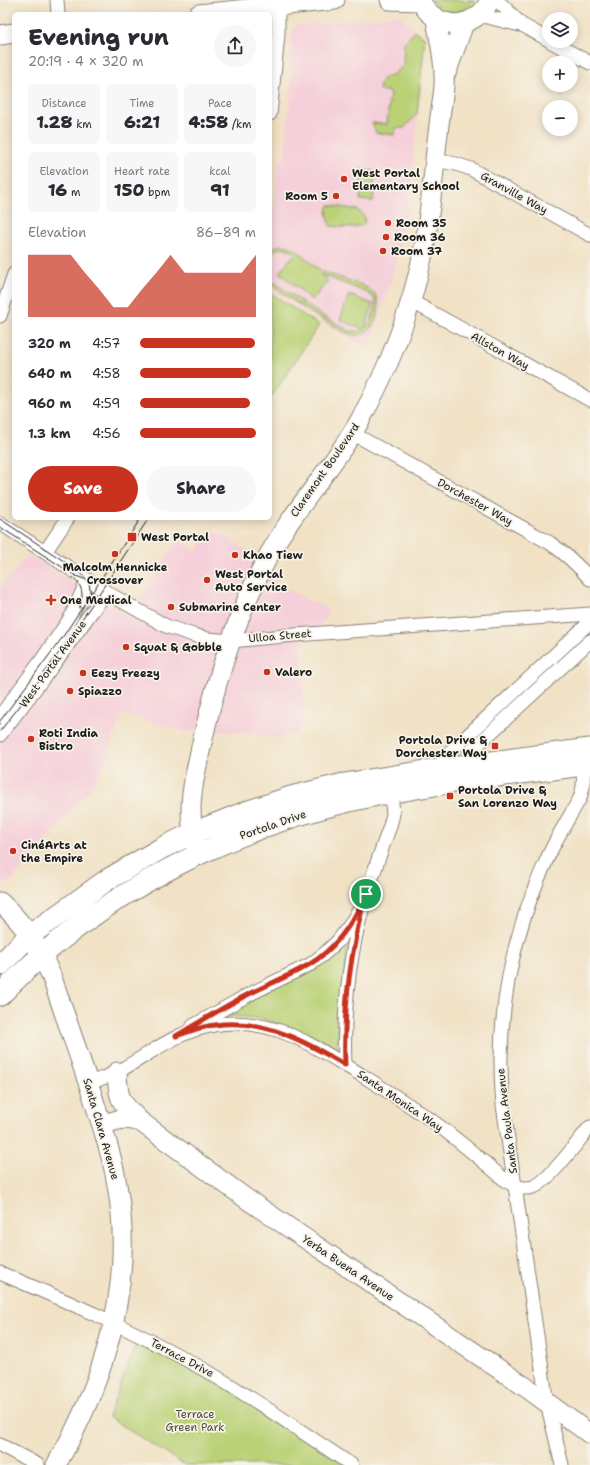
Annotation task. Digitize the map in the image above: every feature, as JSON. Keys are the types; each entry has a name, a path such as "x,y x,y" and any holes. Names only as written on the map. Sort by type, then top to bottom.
{"main road":[{"name":"Portola Drive","path":"0,965 30,935 107,880 162,848 193,833 246,812 317,790 384,777 466,765 588,760"},
{"name":"Portola Drive","path":"0,995 42,955 68,933 118,898 197,855 247,834 296,816 391,792 588,760"}],"street":[{"path":"57,0 58,12"},
{"path":"219,12 335,0"},
{"path":"390,0 420,1 428,12 436,19 449,24 477,13 524,26"},
{"path":"497,0 524,26 542,36"},
{"path":"272,94 278,36 278,6"},
{"name":"Claremont Boulevard","path":"444,78 477,13"},
{"name":"Claremont Boulevard","path":"197,855 193,833 191,809 192,797 199,755 216,686 231,641 255,582 279,538 359,422 394,348 418,277 432,195 444,78 442,53 436,19"},
{"path":"0,34 12,33"},
{"path":"563,48 590,63"},
{"name":"Granville Way","path":"435,160 472,169 590,234"},
{"path":"0,316 12,280"},
{"name":"Allston Way","path":"411,301 590,400"},
{"name":"Dorchester Way","path":"352,433 550,543 578,565 590,579"},
{"path":"45,552 67,520"},
{"name":"Ulloa Street","path":"0,523 87,581 163,624 208,639 231,641 303,634 590,614"},
{"name":"West Portal Avenue","path":"0,716 71,618 87,581"},
{"name":"West Portal Avenue","path":"0,735 106,592"},
{"path":"438,769 453,749 590,622"},
{"path":"466,765 472,750 590,641"},
{"name":"Santa Paula Avenue","path":"562,1465 547,1402 500,1078 500,1053 508,976 520,928 547,858 580,798 588,760"},
{"path":"345,1065 345,1022 350,973 359,922 366,894 390,826 392,814 391,792"},
{"name":"Santa Monica Way","path":"88,1082 116,1072 224,1007 311,964 338,941 350,926 366,894"},
{"name":"Santa Clara Avenue","path":"0,902 21,922 42,955 51,975 102,1125 118,1185 121,1215 121,1268 114,1323 108,1348 88,1401 56,1465"},
{"name":"Santa Monica Way","path":"176,1036 215,1024 235,1024 277,1030 298,1039 345,1065 430,1120 515,1187"},
{"path":"116,1072 120,1100 141,1122"},
{"name":"Yerba Buena Avenue","path":"102,1125 118,1119 128,1118 141,1122 248,1200 547,1402 590,1434"},
{"path":"515,1187 532,1188 546,1179 590,1127"},
{"name":"Terrace Drive","path":"0,1273 114,1323 173,1352 227,1383 352,1465"},
{"path":"0,1444 38,1465"}],"shaded area":[{"name":"West Portal Elementary School","path":"400,15 411,27 425,38 412,174 407,207 389,288 368,347 322,323 272,290 272,218 278,160 284,160 293,69 289,68 291,34 293,29 296,26 302,25"},
{"path":"211,528 246,550 277,584 329,610 325,621 301,644 305,719 297,734 287,735 283,739 241,732 184,731 122,714 104,764 93,785 11,881 0,883 0,587 28,555 128,616 179,539 197,551"}],"green space":[{"path":"430,0 474,0 470,6 464,10 452,12 440,9"},
{"path":"415,31 425,38 417,114 404,128 395,128 395,135 376,133 372,123 387,124 390,92 379,90 381,81 386,76 392,76 403,66 404,43"},
{"path":"362,170 375,171 373,201 360,200"},
{"path":"329,205 358,210 365,218 364,224 356,227 330,226 327,211"},
{"path":"282,245 294,248 322,271 362,285 372,291 377,297 378,313 371,328 365,333 358,335 346,333 309,311 272,285 272,281 321,315 350,331 364,329 340,320 349,295 373,304 365,328 370,323 375,309 375,300 368,293 320,274 328,281 312,300 279,272 295,254 292,251 283,248 272,252 272,248"},
{"path":"272,294 319,325 272,396"},
{"path":"345,941 348,945 339,1013 337,1048 331,1048 327,1042 280,1024 257,1018 230,1016 227,1014"},
{"name":"Terrace Green Park","path":"137,1342 231,1390 345,1465 185,1465 108,1417"}],"tram line":[{"path":"0,519 79,571 89,582 91,597"},
{"path":"0,721 62,638 140,520"},
{"path":"0,731 59,653 148,520"},
{"path":"0,527 76,576 87,580"},
{"path":"78,568 91,571 99,569 110,562"},
{"path":"72,576 82,590 82,599 79,608"}],"place":[{"name":"West Portal Elementary School","path":"344,179"},
{"name":"Room 5","path":"336,196"},
{"name":"Room 35","path":"388,223"},
{"name":"Room 36","path":"386,237"},
{"name":"Room 37","path":"383,251"},
{"name":"West Portal","path":"132,537"},
{"name":"Malcolm Hennicke Crossover","path":"115,554"},
{"name":"Khao Tiew","path":"235,555"},
{"name":"West Portal Auto Service","path":"207,580"},
{"name":"One Medical","path":"51,600"},
{"name":"Submarine Center","path":"171,607"},
{"name":"Squat & Gobble","path":"126,647"},
{"name":"Valero","path":"267,672"},
{"name":"Eezy Freezy","path":"83,673"},
{"name":"Spiazzo","path":"70,691"},
{"name":"Roti India Bistro","path":"31,739"},
{"name":"Portola Drive & Dorchester Way","path":"495,746"},
{"name":"Portola Drive & San Lorenzo Way","path":"450,796"},
{"name":"CinéArts at the Empire","path":"13,851"}],"route":[{"path":"366,894 359,922 350,973 345,1022 345,1065 298,1039 277,1030 257,1026 215,1024 176,1036 224,1007 311,964 338,941 350,926 366,894"}]}
